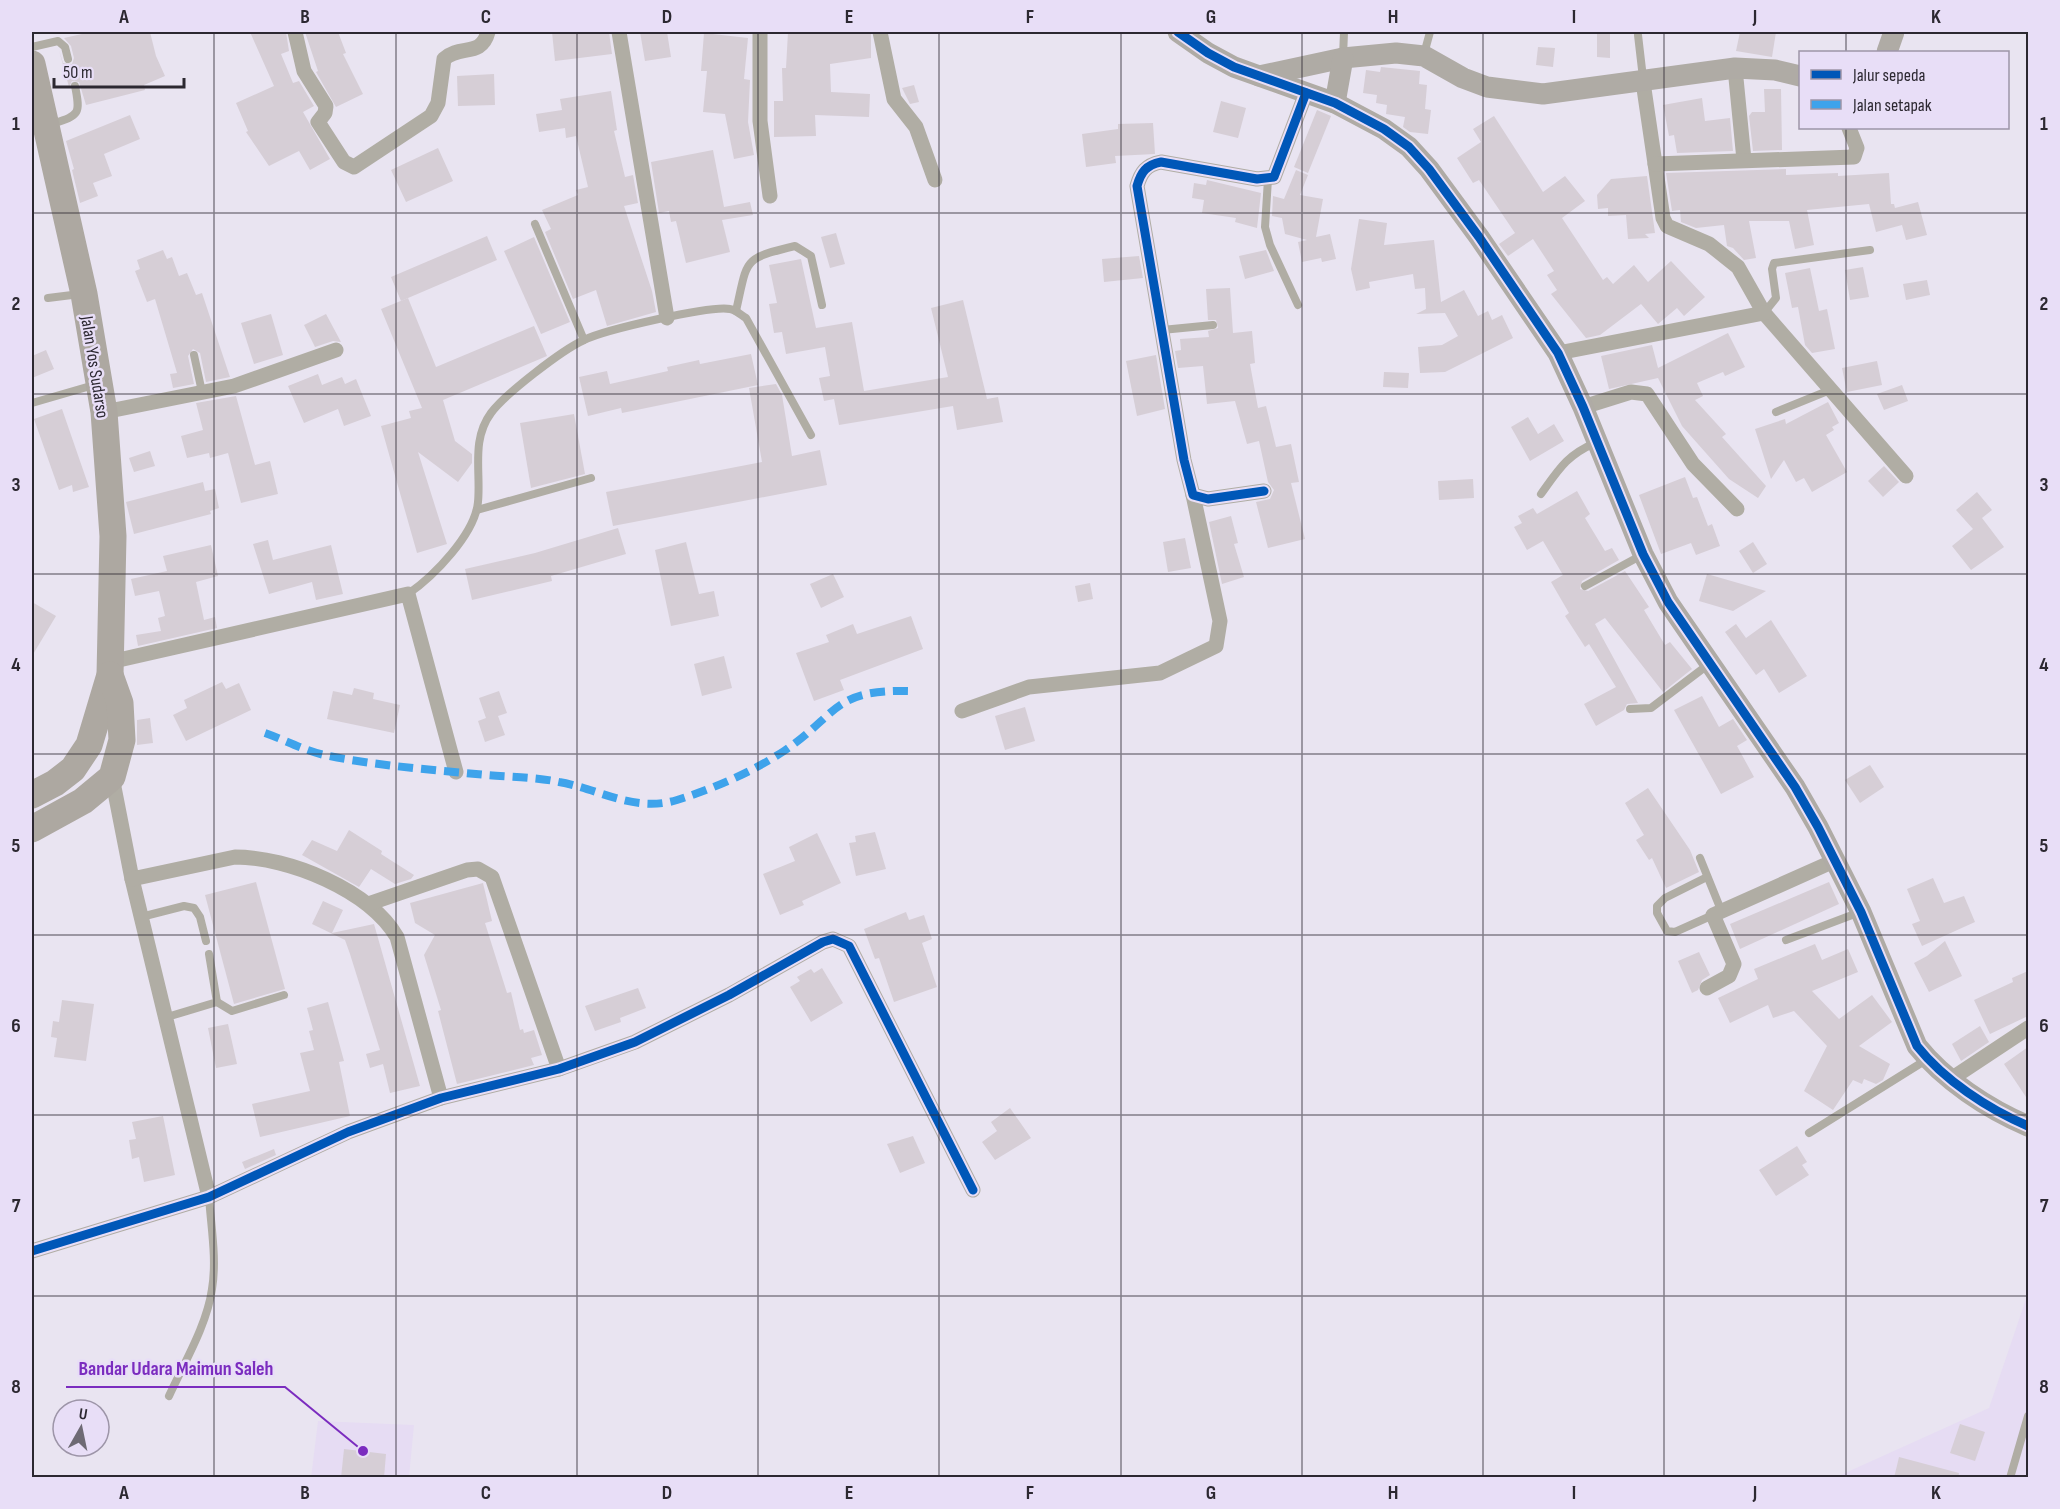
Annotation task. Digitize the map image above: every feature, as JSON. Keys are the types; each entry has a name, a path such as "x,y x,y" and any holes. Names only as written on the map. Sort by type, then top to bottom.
{"highway":[{"name":"Jalan Yos Sudarso","path":"32,64 84,294 104,412 113,536 110,668 89,745 74,769 55,783 32,795"},
{"name":"Jalan Yos Sudarso","path":"110,668 120,703 122,740 112,777"},
{"path":"32,829 83,801 112,777"}],"street":[{"path":"296,32 304,71 326,106 326,113 318,122 344,162 354,166 431,116 438,103 444,59 455,52 482,45 488,32"},
{"path":"619,32 667,318"},
{"path":"760,32 760,121 770,196"},
{"path":"880,32 894,99 916,127 934,180"},
{"path":"1178,32 1208,53 1258,76 1335,104 1384,129 1409,147 1429,169 1479,237 1558,353 1583,407 1643,554 1668,602 1795,787 1861,912 1912,1037 1927,1059 1951,1079 2012,1119 2028,1126"},
{"path":"1887,51 1894,32"},
{"path":"1258,76 1343,58 1396,53 1424,56 1463,78 1486,87 1543,94 1735,68 1765,69 1799,76"},
{"path":"1335,104 1343,58"},
{"path":"1735,68 1744,160"},
{"path":"1643,82 1663,218 1667,226 1709,244 1725,254 1738,267 1764,313 1906,476"},
{"path":"962,711 1029,687 1160,673 1216,646 1220,621 1193,495 1137,186 1140,175 1152,163 1161,162 1268,179 1278,172 1306,93"},
{"path":"1655,164 1854,157 1857,148 1849,129"},
{"path":"1558,353 1764,313"},
{"path":"104,412 234,386 336,350"},
{"path":"1583,407 1631,392 1647,394 1689,458 1737,509"},
{"path":"1193,495 1208,499 1264,491"},
{"path":"110,668 408,594 456,772"},
{"path":"112,777 132,879 209,1197"},
{"path":"132,879 236,857 251,857 296,868 354,894 387,922 396,937 441,1098"},
{"path":"1707,988 1729,976 1734,964 1717,913 1834,861"},
{"path":"368,904 467,870 478,869 492,877 559,1069"},
{"path":"32,1251 209,1197 348,1132 441,1098 559,1069 635,1042 729,995 823,942 833,939 849,946 973,1190"},
{"path":"1951,1079 2028,1028"}],"lane":[{"path":"1343,58 1344,32"},
{"path":"1424,56 1430,32"},
{"path":"1638,35 1643,82"},
{"path":"32,47 58,41 65,47 68,59"},
{"path":"45,127 74,117 78,112 75,86"},
{"path":"1268,179 1265,227 1270,245 1298,305"},
{"path":"535,224 584,340"},
{"path":"736,311 749,263 757,255 795,246 811,256 822,305"},
{"path":"1764,313 1776,298 1773,263 1870,250"},
{"path":"48,298 84,294"},
{"path":"408,594 428,580 473,524 477,510 478,447 483,426 491,413 561,355 584,340 707,310 736,311 746,318 810,435"},
{"path":"1162,330 1213,325"},
{"path":"194,355 202,392"},
{"path":"32,403 99,384"},
{"path":"1776,412 1830,390"},
{"path":"1541,494 1564,461 1577,451 1597,442"},
{"path":"477,510 591,478"},
{"path":"1585,586 1643,554"},
{"path":"1630,709 1651,708 1709,664"},
{"path":"1700,858 1707,878 1717,913 1675,932 1667,931 1657,913 1657,906 1665,898 1707,878"},
{"path":"141,917 184,906 194,908 200,917 206,941"},
{"path":"1786,940 1861,912"},
{"path":"209,954 218,1002 232,1011 284,995"},
{"path":"167,1017 218,1002"},
{"path":"1809,1133 1927,1059"},
{"path":"169,1396 212,1291 214,1268 209,1197"},
{"path":"2010,1478 2027,1426 2028,1416"}],"shaded area":[{"path":"2028,1293 2028,1477 1834,1478 1989,1408"},
{"path":"318,1421 414,1425 409,1477 311,1478"}],"building":[{"path":"91,32 150,32 156,56 165,76 144,85 145,90 86,105 79,82 72,81 69,87 59,50 63,63 72,64 74,58 71,46 64,38"},
{"path":"250,32 286,32 289,51 281,54 293,83 299,81 314,106 303,112 330,159 310,170 299,151 269,166 246,132 248,131 236,103 274,86"},
{"path":"305,32 338,32 346,53 343,54 363,94 336,107 316,72 318,71"},
{"path":"552,32 609,32 612,54 555,61"},
{"path":"640,32 667,32 671,57 645,61"},
{"path":"788,32 871,32 871,58 830,64 831,92 870,94 869,117 815,115 816,136 774,137 774,101 783,101 782,68 786,68"},
{"path":"1597,32 1610,32 1610,58 1597,57"},
{"path":"1740,32 1776,32 1772,57 1736,51"},
{"path":"704,33 748,38 744,79 750,80 748,122 754,155 734,159 725,114 703,112 707,71 701,71"},
{"path":"1538,47 1555,48 1553,67 1536,65"},
{"path":"1381,67 1420,71 1419,84 1427,85 1425,109 1431,110 1428,134 1410,132 1403,127 1405,117 1386,114 1387,105 1376,103 1377,95 1363,93 1366,70 1380,72"},
{"path":"494,74 495,105 458,106 457,76"},
{"path":"914,85 919,102 910,104 902,88"},
{"path":"1764,89 1781,89 1782,150 1753,151 1749,116 1752,112 1765,112"},
{"path":"611,91 617,130 614,131 625,177 633,175 638,203 624,206 652,291 656,312 607,326 596,290 573,299 545,232 551,229 542,210 578,195 576,190 588,187 576,136 566,138 565,128 539,132 536,114 562,110 560,99"},
{"path":"1702,98 1705,121 1730,118 1733,151 1677,153 1674,135 1669,136 1663,105"},
{"path":"1221,101 1246,108 1238,138 1213,132"},
{"path":"1317,110 1331,116 1308,173 1294,167"},
{"path":"130,115 140,139 104,154 112,176 93,183 98,196 80,203 66,141"},
{"path":"1494,116 1543,192 1565,176 1585,201 1562,218 1603,280 1607,277 1613,284 1634,265 1648,282 1671,261 1705,297 1684,316 1677,308 1658,324 1641,304 1600,335 1586,338 1551,294 1557,290 1547,275 1554,271 1533,239 1508,256 1499,244 1515,233 1479,180 1473,183 1457,158 1481,142 1473,129"},
{"path":"1153,123 1155,154 1115,156 1116,163 1086,167 1082,134 1118,129 1118,124"},
{"path":"438,148 453,181 406,202 391,170"},
{"path":"713,150 724,207 750,202 753,215 722,220 730,252 686,263 676,221 671,222 669,211 659,213 651,162"},
{"path":"1786,169 1786,175 1838,173 1838,176 1889,173 1891,204 1894,204 1895,208 1918,202 1927,235 1906,240 1902,225 1876,232 1869,204 1807,210 1814,245 1795,249 1789,221 1749,221 1756,258 1744,260 1733,248 1727,246 1724,225 1696,228 1681,222 1680,210 1672,211 1666,173"},
{"path":"1296,170 1308,175 1300,195 1323,199 1316,237 1330,234 1336,259 1322,262 1321,258 1302,262 1298,242 1307,240 1285,234 1282,218 1272,216 1273,196 1284,199"},
{"path":"1647,176 1655,233 1645,234 1649,238 1628,239 1626,215 1608,216 1608,208 1598,209 1597,195 1611,179"},
{"path":"1207,180 1261,193 1257,228 1235,222 1236,218 1202,213 1204,200 1192,198 1194,183 1206,185"},
{"path":"1359,219 1387,223 1384,245 1434,240 1441,302 1464,290 1478,316 1488,311 1492,320 1502,315 1513,338 1445,372 1420,373 1418,347 1442,345 1458,336 1445,313 1416,314 1426,309 1425,288 1415,289 1413,274 1369,282 1370,288 1356,291 1351,269"},
{"path":"836,233 845,264 830,268 821,237"},
{"path":"487,236 497,260 401,301 391,277"},
{"path":"534,237 570,322 541,334 504,251"},
{"path":"163,250 167,259 172,257 179,276 187,273 196,295 202,293 230,377 206,382 200,353 193,349 188,356 194,384 173,388 170,374 177,373 155,299 147,302 135,271 140,269 137,260"},
{"path":"1266,250 1274,271 1245,279 1239,256"},
{"path":"1139,256 1143,278 1104,282 1102,259"},
{"path":"801,259 816,328 852,322 864,391 948,377 931,308 963,300 987,399 998,397 1003,422 957,430 953,406 839,425 834,399 824,401 819,378 830,376 825,347 786,354 782,332 774,333 769,304 777,303 769,265"},
{"path":"1863,267 1869,297 1850,300 1845,270"},
{"path":"1810,268 1819,311 1827,309 1835,349 1812,353 1805,345 1798,307 1792,308 1785,273"},
{"path":"1927,280 1930,295 1906,300 1903,284"},
{"path":"1230,288 1233,333 1252,331 1255,363 1250,364 1258,408 1266,406 1276,447 1291,444 1299,482 1291,483 1305,539 1268,548 1256,502 1270,499 1274,490 1268,482 1259,441 1247,444 1235,401 1207,404 1203,366 1178,368 1175,351 1181,350 1180,339 1209,337 1208,331 1218,328 1216,320 1208,320 1206,289"},
{"path":"408,298 436,367 534,326 547,356 443,400 455,441 472,454 472,463 458,482 418,452 447,544 417,553 381,426 411,418 409,411 422,408 381,309"},
{"path":"271,314 283,355 254,364 241,323"},
{"path":"326,314 341,342 333,341 315,347 304,325"},
{"path":"1728,333 1745,367 1725,376 1723,372 1697,383 1703,396 1695,400 1726,434 1722,437 1766,486 1758,498 1729,479 1682,426 1658,378 1609,389 1601,356 1652,345 1658,368"},
{"path":"46,350 54,369 32,378 32,356"},
{"path":"751,354 758,385 622,413 621,408 588,416 579,377 607,371 610,384 668,371 667,367 699,360 700,364"},
{"path":"1156,355 1165,409 1137,416 1126,361"},
{"path":"1877,361 1882,385 1847,392 1842,368"},
{"path":"1384,372 1409,373 1408,388 1383,387"},
{"path":"318,374 322,385 342,377 345,384 356,379 371,416 344,426 338,409 304,423 288,386"},
{"path":"776,384 782,395 792,456 820,450 827,485 613,526 606,492 762,462 749,388"},
{"path":"1902,385 1908,401 1884,410 1877,394"},
{"path":"236,396 255,465 270,461 278,494 241,503 228,453 210,458 209,453 187,458 181,436 203,430 196,403"},
{"path":"1828,402 1839,423 1832,427 1834,430 1826,435 1847,472 1812,492 1804,478 1796,482 1784,460 1771,479 1755,429 1785,419 1786,424"},
{"path":"62,409 89,487 73,492 72,485 59,490 34,419"},
{"path":"574,414 585,474 531,488 520,423"},
{"path":"1528,417 1538,434 1554,424 1564,441 1530,461 1511,427"},
{"path":"150,451 155,466 134,472 129,458"},
{"path":"1884,466 1899,482 1883,497 1868,481"},
{"path":"1685,477 1693,498 1697,497 1708,526 1712,524 1720,546 1696,555 1691,543 1661,554 1639,495"},
{"path":"1473,479 1474,498 1439,500 1438,481"},
{"path":"203,482 205,491 215,489 219,508 210,511 211,514 134,534 126,502"},
{"path":"1577,491 1590,514 1585,518 1605,551 1612,548 1619,560 1582,581 1580,589 1588,591 1625,571 1649,607 1644,610 1665,645 1670,642 1692,669 1663,692 1605,618 1595,624 1638,703 1627,704 1624,710 1596,726 1584,704 1616,687 1589,644 1585,647 1565,616 1569,613 1551,582 1563,575 1543,541 1527,550 1514,527 1522,523 1518,516 1533,508 1537,514"},
{"path":"1977,492 1992,510 1982,518 2004,547 1971,570 1952,546 1973,529 1956,510"},
{"path":"1231,516 1238,543 1234,544 1244,577 1222,584 1209,522"},
{"path":"618,528 626,554 551,576 552,581 472,600 465,569 535,553"},
{"path":"1185,538 1191,568 1168,572 1163,542"},
{"path":"268,540 273,560 331,545 343,594 316,600 312,582 269,594 253,544"},
{"path":"686,542 699,594 714,591 719,616 671,626 655,550"},
{"path":"1753,542 1767,564 1753,573 1739,551"},
{"path":"211,545 218,576 196,582 204,620 215,617 217,628 138,646 136,635 161,631 158,618 165,616 159,591 135,596 131,579 167,571 163,556"},
{"path":"833,574 844,597 821,608 810,584"},
{"path":"1707,574 1766,591 1733,611 1699,601"},
{"path":"1090,583 1093,599 1078,602 1075,586"},
{"path":"32,602 56,616 32,656"},
{"path":"911,616 923,649 840,680 844,690 814,701 796,653 829,642 826,635 853,624 857,634"},
{"path":"1771,620 1807,676 1779,693 1764,669 1756,675 1725,632 1736,624 1746,638"},
{"path":"724,656 732,688 702,696 694,664"},
{"path":"222,682 226,689 239,683 251,710 186,741 173,715 187,708 184,700"},
{"path":"354,688 374,693 373,699 400,705 394,733 327,719 333,691 352,695"},
{"path":"499,691 507,713 498,716 505,735 485,742 478,721 486,718 479,698"},
{"path":"1702,696 1719,727 1733,719 1747,740 1737,746 1754,777 1721,794 1674,710"},
{"path":"1025,707 1035,741 1005,750 995,716"},
{"path":"150,718 153,743 137,745 137,720"},
{"path":"1870,765 1884,787 1860,803 1845,780"},
{"path":"1648,788 1690,850 1699,872 1666,888 1652,858 1649,860 1636,840 1644,835 1625,803"},
{"path":"349,830 414,875 411,879 395,884 371,869 359,887 302,855 312,840 337,851"},
{"path":"875,832 886,869 856,876 849,843 856,842 855,836"},
{"path":"817,833 841,883 802,901 804,905 780,915 763,874 795,861 789,847"},
{"path":"1933,878 1944,903 1964,896 1975,922 1922,946 1912,924 1920,921 1907,889"},
{"path":"256,882 285,989 234,1004 205,895"},
{"path":"1829,882 1839,904 1740,949 1730,924"},
{"path":"483,883 492,921 485,923 507,993 511,992 520,1030 523,1029 524,1033 534,1030 542,1055 531,1058 534,1065 457,1084 438,1011 441,1010 424,955 435,935 415,923 410,903"},
{"path":"323,901 343,910 332,933 374,924 420,1086 390,1093 383,1064 370,1068 366,1054 380,1050 345,940 312,924"},
{"path":"906,912 909,920 924,915 932,939 922,943 937,987 894,1002 879,958 875,959 864,929"},
{"path":"1945,941 1962,976 1929,992 1914,963 1927,956"},
{"path":"1815,944 1822,960 1848,949 1858,972 1812,991 1839,1019 1872,995 1892,1022 1859,1046 1890,1064 1883,1080 1876,1084 1864,1079 1862,1084 1853,1080 1833,1110 1804,1091 1827,1046 1794,1011 1773,1018 1768,1005 1730,1023 1718,998 1758,979 1754,969"},
{"path":"1699,952 1710,975 1702,980 1698,990 1692,993 1678,961"},
{"path":"822,968 843,1003 811,1022 790,987 800,981 797,977 811,969 814,973"},
{"path":"2028,971 2028,1016 1990,1034 1974,1000 2013,982 2012,978"},
{"path":"638,988 646,1008 620,1018 621,1022 595,1031 585,1006"},
{"path":"62,1000 94,1004 86,1061 54,1057 57,1038 51,1037 53,1021 59,1022"},
{"path":"328,1002 344,1061 339,1062 350,1116 260,1137 252,1104 310,1091 300,1053 314,1050 309,1031 313,1030 307,1008"},
{"path":"228,1024 237,1064 216,1068 208,1028"},
{"path":"1980,1026 1989,1042 1961,1061 1952,1044"},
{"path":"2028,1047 2028,1100 2004,1064"},
{"path":"1010,1108 1031,1138 995,1160 982,1142 997,1131 991,1122"},
{"path":"163,1116 175,1175 144,1182 139,1157 132,1159 129,1140 136,1139 132,1122"},
{"path":"913,1136 925,1163 900,1173 887,1144"},
{"path":"1797,1146 1807,1162 1802,1165 1809,1175 1776,1196 1759,1170"},
{"path":"274,1149 276,1155 245,1169 242,1162"},
{"path":"1960,1424 1985,1432 1975,1461 1950,1453"},
{"path":"344,1449 386,1454 384,1478 341,1478"},
{"path":"1899,1457 1959,1473 1958,1478 1894,1478"}],"marked path":[{"path":"265,733 329,756 387,765 550,780 646,804 677,800 733,779 759,766 802,738 838,706 850,699 884,691 910,691"}],"cycle path":[{"path":"1178,32 1208,53 1234,67 1335,103 1384,129 1409,147 1429,169 1479,237 1558,353 1583,407 1643,554 1668,602 1795,787 1818,827 1861,912 1917,1046 1953,1082 1982,1102 2028,1126"},
{"path":"1264,491 1208,499 1193,495 1184,460 1137,186 1145,170 1161,162 1257,179 1274,177 1306,93"},
{"path":"32,1251 209,1197 348,1132 441,1098 559,1069 635,1042 729,995 823,942 833,939 849,946 973,1190"}],"place":[{"name":"Bandar Udara Maimun Saleh","path":"363,1451"}]}
